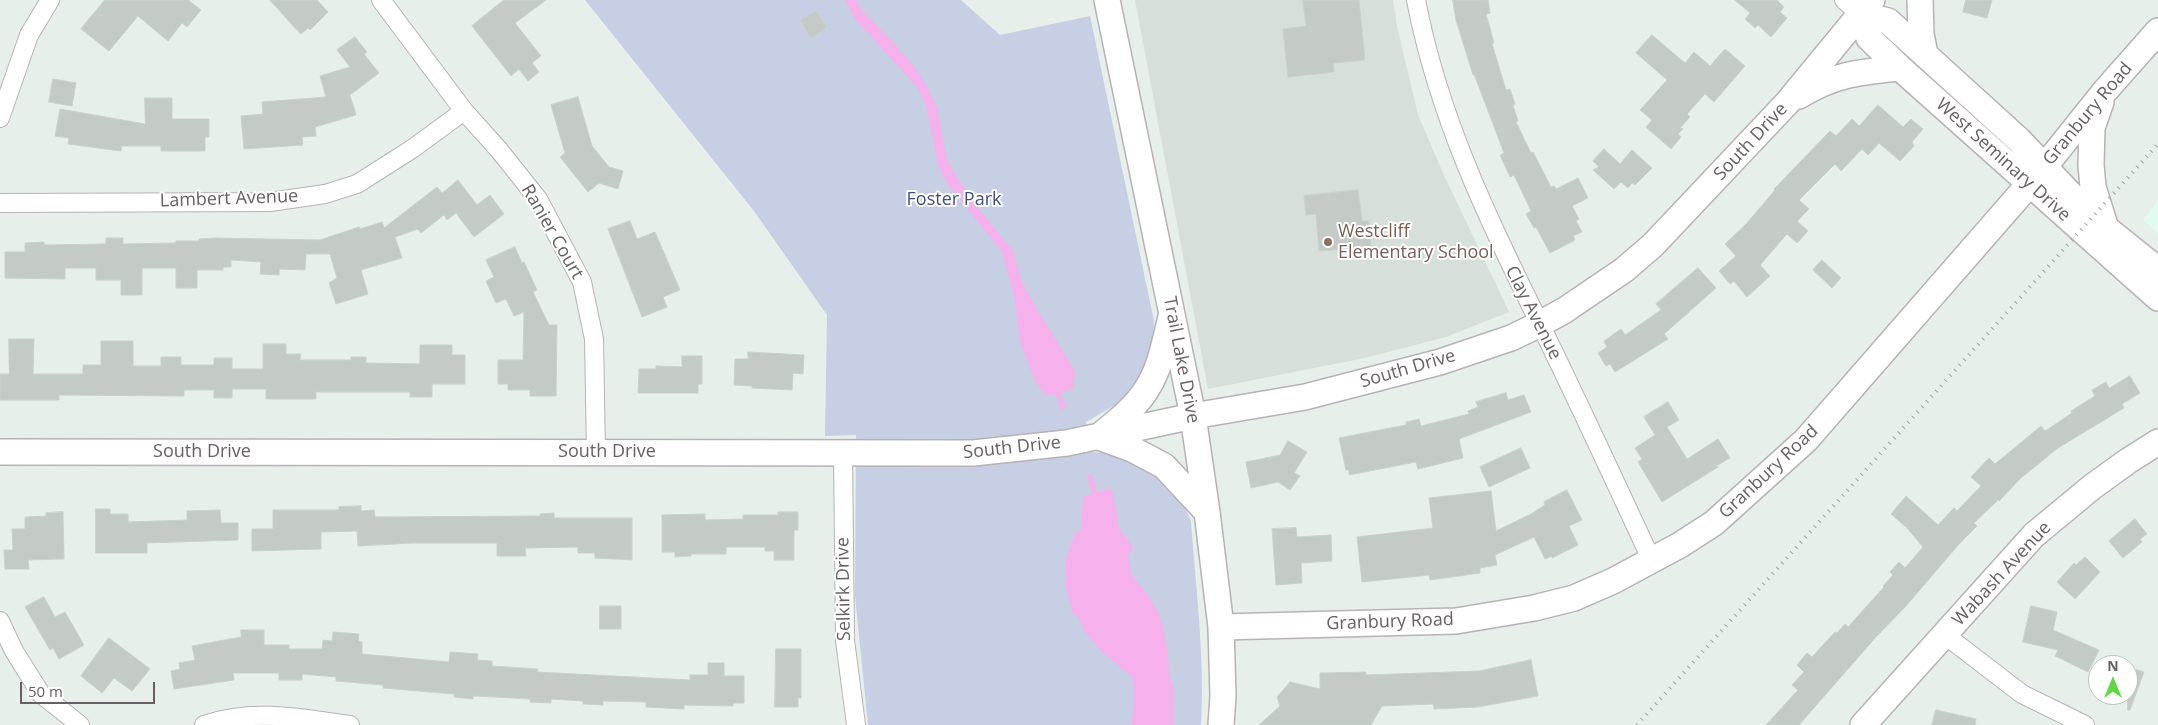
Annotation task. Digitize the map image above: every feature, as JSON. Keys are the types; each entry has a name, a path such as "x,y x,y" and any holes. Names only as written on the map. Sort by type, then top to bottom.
{"street":[{"path":"0,118 29,36 50,0"},
{"name":"Ranier Court","path":"381,0 464,111 499,150 538,200 582,282 594,338 596,452"},
{"name":"Trail Lake Drive","path":"1107,0 1193,416 1208,512 1221,628 1223,696 1221,725"},
{"name":"Clay Avenue","path":"1416,0 1435,78 1451,130 1506,259 1540,324 1652,561"},
{"path":"1920,0 1920,34 1925,54"},
{"name":"South Drive","path":"0,452 973,453 1066,443 1193,416 1305,397 1440,362 1511,338 1565,310 1624,270 1653,245 1788,102 1859,5"},
{"name":"West Seminary Drive","path":"1859,5 1888,21 1925,54 2038,174 2080,230 2158,298"},
{"name":"West Seminary Drive","path":"1859,5 1869,38 1900,68 2038,174 2158,270"},
{"name":"Granbury Road","path":"1221,628 1456,622 1534,608 1574,598 1652,561 1714,523 1806,440 2038,174 2105,91 2158,31"},
{"path":"1788,102 1820,83 1846,75 1900,68"},
{"path":"2105,91 2092,128 2091,165 2093,187 2106,229"},
{"name":"Lambert Avenue","path":"0,203 270,202 325,194 356,184 412,149 464,111"},
{"path":"1099,437 1129,411 1149,386 1162,354 1172,310"},
{"path":"1099,437 1132,448 1164,466 1208,512"},
{"name":"Wabash Avenue","path":"1863,725 2034,536 2092,487 2128,460 2158,442"},
{"name":"Selkirk Drive","path":"844,452 844,640 856,725"},
{"path":"0,621 14,650 41,694 80,725"},
{"path":"1945,635 2022,694 2085,725"},
{"path":"204,725 240,717 269,715 350,725"}],"shaded area":[{"path":"845,0 856,0 862,10 916,69 926,85 937,108 947,160 979,209 1013,251 1021,280 1075,371 1073,389 1047,396 1036,383 1020,342 1015,300 1002,252 947,183 939,168 926,105 917,87 855,19"},
{"name":"Westcliff Elementary School","path":"1135,0 1393,0 1397,26 1418,115 1443,173 1509,312 1446,337 1365,358 1208,389"},
{"path":"2158,200 2158,233 2143,220"},
{"path":"1112,489 1119,528 1132,546 1132,550 1128,553 1131,574 1150,598 1161,618 1168,654 1169,675 1174,689 1173,725 1132,725 1134,691 1132,677 1101,651 1085,632 1078,617 1073,614 1065,583 1066,559 1075,534 1081,529 1083,497"}],"green space":[{"name":"Foster Park","path":"585,0 961,0 1000,35 1090,16 1154,321 1152,348 1143,374 1122,401 1086,422 1093,452 1114,454 1140,464 1151,471 1172,490 1187,511 1191,522 1201,649 1201,725 868,725 855,596 856,435 825,436 827,315 754,211"}],"building":[{"path":"105,0 188,0 201,10 187,27 182,23 168,41 138,16 109,51 81,29"},
{"path":"270,0 317,0 328,12 310,30 308,28 301,34"},
{"path":"504,0 546,0 515,23 541,56 532,63 539,72 528,81 519,69 511,76 472,26"},
{"path":"1303,0 1359,0 1365,60 1333,63 1334,72 1288,77 1283,29 1306,26"},
{"path":"1453,0 1488,0 1490,13 1486,14 1494,43 1492,44 1506,90 1510,89 1515,104 1513,105 1518,121 1516,122 1531,153 1533,152 1551,187 1554,186 1556,189 1578,178 1588,198 1572,206 1579,219 1576,221 1582,232 1573,236 1575,240 1550,253 1536,227 1534,228 1526,214 1531,211 1514,175 1510,177 1500,155 1504,153 1473,75 1456,20"},
{"path":"1735,0 1777,0 1784,7 1780,12 1787,18 1771,37 1758,25 1755,28 1745,19 1750,13"},
{"path":"1966,0 1992,0 1987,18 1963,12"},
{"path":"816,11 827,27 811,38 800,21"},
{"path":"1652,35 1685,63 1694,52 1710,66 1725,49 1745,66 1714,102 1705,94 1687,114 1690,117 1680,128 1683,129 1678,134 1681,137 1671,149 1646,127 1652,120 1640,110 1667,80 1636,53"},
{"path":"355,37 367,52 364,54 379,73 350,95 356,115 315,127 316,136 302,137 303,145 244,149 241,116 263,114 262,102 326,97 320,76 350,67 337,50"},
{"path":"53,79 76,83 72,106 49,102"},
{"path":"578,97 592,146 609,167 623,171 618,189 599,183 588,192 560,157 565,153 551,105"},
{"path":"145,98 172,98 172,119 209,119 209,137 205,137 205,151 161,151 161,146 122,146 121,151 68,144 69,138 55,136 60,109 145,124"},
{"path":"1878,105 1903,127 1911,119 1923,129 1912,142 1914,146 1900,161 1879,143 1868,155 1862,149 1841,171 1835,164 1799,200 1809,209 1797,221 1808,231 1797,243 1787,234 1760,265 1770,276 1747,297 1734,281 1730,284 1719,271 1736,256 1725,244 1747,223 1774,189 1830,131 1836,136 1852,119 1859,126"},
{"path":"1604,149 1620,164 1632,150 1652,168 1635,185 1632,183 1628,188 1621,182 1614,189 1593,170 1599,167 1593,161"},
{"path":"458,180 477,205 490,195 504,214 474,237 456,213 447,220 444,215 421,233 418,229 395,237 402,258 361,270 368,294 336,304 329,283 337,278 330,254 306,254 305,270 279,269 279,275 260,274 261,262 231,260 231,267 223,267 223,270 197,270 197,288 176,288 176,268 142,268 142,295 121,295 121,280 96,280 96,268 65,268 65,279 5,278 5,252 25,252 25,243 44,242 44,245 106,244 106,238 123,238 123,244 176,243 176,241 199,241 199,239 216,238 320,240 359,227 360,229 382,222 384,228 437,187 442,193"},
{"path":"1358,190 1362,221 1369,221 1371,247 1319,251 1316,214 1306,215 1304,196"},
{"path":"630,221 637,239 655,232 680,290 663,297 667,307 642,317 608,229"},
{"path":"515,247 537,290 533,292 549,325 557,325 556,396 530,396 530,390 508,390 508,384 498,384 498,360 523,360 524,312 514,316 506,299 496,303 486,281 494,277 486,260"},
{"path":"1822,260 1841,278 1832,288 1813,270"},
{"path":"1698,268 1716,288 1664,334 1668,339 1615,372 1610,364 1606,366 1598,353 1607,347 1604,341 1621,329 1625,335 1661,310 1656,304"},
{"path":"9,339 34,339 33,374 83,374 83,365 101,365 101,341 133,341 133,366 161,366 161,357 181,357 181,365 214,365 214,358 232,358 232,369 263,369 263,344 286,344 286,354 301,354 300,360 351,360 351,357 366,357 366,363 420,364 420,345 452,345 452,355 465,355 465,384 432,384 432,397 410,397 410,392 316,392 316,399 266,399 266,389 232,389 232,398 214,398 214,390 184,390 184,396 59,395 59,400 0,400 0,374 9,374"},
{"path":"748,352 804,355 803,374 793,373 792,390 734,385 735,359 748,359"},
{"path":"682,356 702,356 702,384 698,384 698,393 638,393 639,369 656,369 656,366 682,367"},
{"path":"2130,376 2140,393 2122,404 2124,408 2058,448 2021,478 1974,523 1977,526 1799,725 1766,725 1798,690 1792,685 1804,672 1797,665 1807,653 1812,657 1835,632 1837,633 1845,624 1848,627 1884,587 1893,575 1890,572 1899,562 1905,568 1923,547 1907,528 1891,514 1906,496 1938,525 1954,508 1957,511 1981,486 1971,477 1989,458 1995,464 2041,426 2045,431 2095,396 2092,390 2106,382 2109,388"},
{"path":"1506,393 1508,400 1524,395 1531,412 1459,439 1463,458 1418,469 1416,462 1349,475 1349,470 1346,470 1339,438 1406,425 1406,422 1419,419 1421,426 1469,414 1468,411 1478,407 1476,402"},
{"path":"1668,402 1679,420 1667,427 1687,459 1718,439 1730,458 1662,502 1638,462 1642,459 1635,448 1655,435 1644,417"},
{"path":"1288,441 1307,452 1294,473 1300,476 1290,490 1278,482 1251,488 1246,462 1280,455"},
{"path":"1521,448 1530,468 1489,487 1480,467"},
{"path":"1567,490 1582,520 1569,526 1578,545 1552,558 1552,556 1545,559 1534,537 1495,555 1497,565 1480,568 1480,573 1430,580 1429,575 1362,582 1357,537 1433,528 1429,498 1491,491 1496,531 1531,514 1545,505 1544,502"},
{"path":"361,506 361,511 374,510 375,517 540,516 540,514 554,513 554,518 632,518 632,560 595,558 595,553 578,553 578,547 525,548 526,556 497,556 497,543 411,543 358,546 357,531 321,532 321,549 252,551 252,529 273,529 273,510 339,510 339,507"},
{"path":"96,509 110,509 110,514 128,514 128,522 187,520 187,511 220,510 221,523 238,523 238,540 147,543 147,553 96,553"},
{"path":"63,512 64,559 28,560 29,569 5,569 4,550 13,550 12,529 25,529 25,517 46,516 46,513"},
{"path":"778,512 798,512 798,530 794,530 794,560 774,560 774,551 765,551 765,547 726,547 726,554 691,554 691,556 675,557 675,552 662,552 662,515 705,514 705,520 743,519 743,515 778,515"},
{"path":"2135,519 2147,534 2140,539 2142,542 2123,558 2109,541"},
{"path":"1296,528 1297,537 1331,535 1332,561 1301,563 1302,583 1276,585 1272,529"},
{"path":"2085,557 2100,572 2075,599 2057,582 2074,563 2076,565"},
{"path":"44,597 55,617 65,612 84,645 59,659 53,648 50,650 25,607"},
{"path":"600,606 621,606 621,629 600,629"},
{"path":"2031,606 2057,612 2053,630 2099,650 2096,655 2088,655 2088,672 2055,656 2058,650 2023,642"},
{"path":"241,630 264,630 264,645 289,645 289,649 322,649 323,640 332,641 333,632 359,634 358,641 362,642 362,654 449,662 450,652 478,654 477,660 492,661 492,666 538,669 537,672 690,680 690,675 708,675 708,663 724,663 724,676 744,676 744,703 733,703 733,706 684,705 684,709 646,707 646,702 603,701 603,705 583,704 583,701 551,699 551,703 530,702 530,699 495,697 473,696 473,699 454,697 454,694 383,688 383,685 336,681 336,677 302,674 302,680 279,680 279,673 233,673 234,680 174,689 171,671 180,669 179,663 195,660 192,646 241,637"},
{"path":"109,638 150,669 132,691 114,678 102,693 81,676"},
{"path":"776,649 801,649 801,698 798,698 798,707 775,707"},
{"path":"1531,660 1538,696 1478,707 1434,709 1433,704 1382,706 1371,725 1259,725 1280,706 1277,697 1290,682 1320,689 1320,673 1366,672 1366,675 1479,671"},
{"path":"2138,670 2144,672 2138,688"},
{"path":"1936,710 1976,719 1975,725 1932,725"}],"waterway":[{"path":"1056,388 1063,407"},
{"path":"1090,477 1096,498"}],"railway":[{"path":"1637,725 2158,144"}],"place":[{"name":"Westcliff Elementary School","path":"1328,242"}]}
